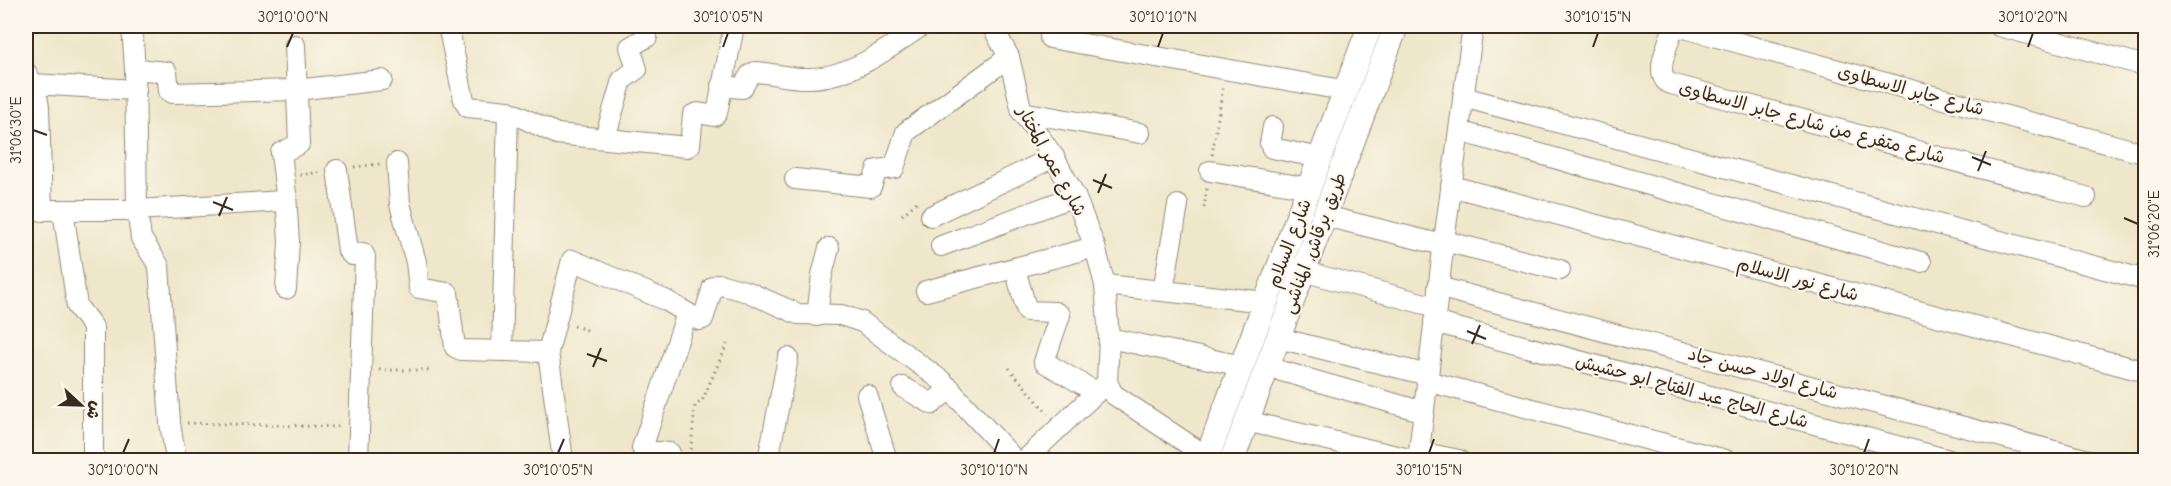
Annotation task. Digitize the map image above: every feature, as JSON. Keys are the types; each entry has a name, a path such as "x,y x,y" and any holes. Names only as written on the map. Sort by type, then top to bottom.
{"street":[{"path":"132,26 136,90 137,210 141,238 159,266 170,423 176,460"},
{"path":"448,26 465,104 508,111 551,133 687,147 690,145 693,115 698,113 716,115 735,26"},
{"path":"605,138 622,80 637,69 630,47 647,37 646,26"},
{"path":"721,86 742,88 750,75 755,72 809,78 842,72 869,59 921,26"},
{"name":"شارع عمر المختار","path":"992,26 1009,57 1022,112 1054,158 1075,196 1095,247 1105,285 1109,338 1101,387"},
{"name":"شارع السلام","path":"1208,460 1267,302 1292,269 1310,188 1370,26"},
{"name":"طريق برقاش, المناشى","path":"1232,460 1278,338 1292,269 1325,216 1396,26"},
{"path":"1417,458 1443,243 1473,26"},
{"name":"شارع جابر الاسطاوى","path":"1676,26 2145,154"},
{"name":"شارع متفرع من شارع جابر الاسطاوى","path":"1676,26 1661,70 1662,78 1668,83 2086,197"},
{"path":"2000,26 2145,66"},
{"path":"1050,38 1347,91"},
{"path":"286,289 290,242 281,155 284,150 296,148 299,144 295,45"},
{"path":"795,179 872,186 877,170 894,168 906,132 1009,57"},
{"path":"135,69 167,72 169,91 172,93 296,90 382,80"},
{"path":"136,90 29,78 39,107 34,211 137,210 280,202 286,195"},
{"path":"1463,97 2145,280"},
{"path":"502,351 508,111"},
{"path":"1022,112 1140,133"},
{"path":"1273,127 1270,144 1272,148 1321,158"},
{"path":"1459,130 1921,262"},
{"path":"931,216 1054,158"},
{"path":"397,163 400,204 420,290 448,293 453,341 458,349 548,352"},
{"path":"337,170 348,251 352,255 363,253 365,257 358,460"},
{"path":"1210,171 1310,188"},
{"name":"شارع نور الاسلام","path":"1451,186 2145,372"},
{"path":"941,246 1075,196"},
{"path":"1163,291 1178,205"},
{"path":"63,210 77,306 93,327 93,460"},
{"path":"1325,216 1560,270"},
{"path":"926,291 1095,247"},
{"path":"817,316 823,270 829,248"},
{"path":"563,460 548,352 570,261 574,260 667,301 702,320 715,284 761,297 794,313 817,316 835,314 854,318 925,367 950,388 1015,460"},
{"path":"1015,269 1027,311 1056,312 1060,315 1044,362 1113,394 1208,460"},
{"name":"شارع الحاج عبد الفتاح ابو حشيش","path":"1292,269 1435,314 1949,460"},
{"path":"1105,285 1267,302"},
{"name":"شارع اولاد حسن جاد","path":"1438,286 2088,460"},
{"path":"670,457 644,451 642,448 687,313"},
{"path":"1109,338 1242,366"},
{"path":"1278,338 1725,460"},
{"path":"768,460 788,358"},
{"path":"1267,367 1424,412"},
{"path":"903,387 932,404 950,388"},
{"path":"1025,460 1101,387"},
{"path":"867,395 887,460"},
{"path":"1246,421 1417,458 1459,460"}],"path":[{"path":"1204,208 1226,68"},
{"path":"670,457 691,451 695,405 702,401 728,344"},
{"path":"1009,368 1059,427"},
{"path":"362,370 430,370"},
{"path":"170,423 360,428"}]}
